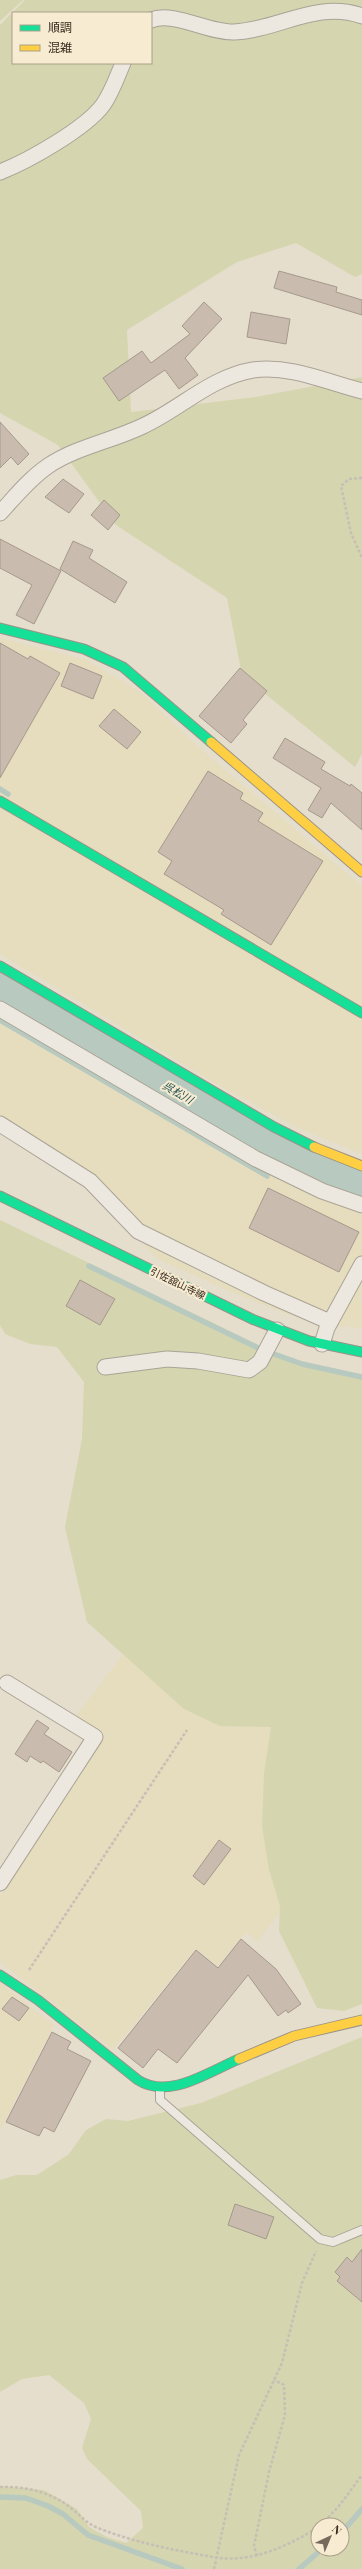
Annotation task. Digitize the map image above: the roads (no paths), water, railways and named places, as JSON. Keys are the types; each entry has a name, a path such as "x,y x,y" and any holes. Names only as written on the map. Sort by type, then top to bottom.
{"street":[{"path":"152,20 171,18 208,29 236,32 326,10 342,11 362,16"},
{"path":"0,172 29,158 92,117 103,105 123,64"},
{"path":"0,513 36,475 60,459 144,426 211,385 238,373 253,370 284,370 362,391"},
{"path":"0,628 84,649 123,667 362,872"},
{"path":"0,801 362,1013"},
{"path":"0,966 274,1127 317,1148 362,1166"},
{"path":"0,1009 256,1159 322,1191 362,1205"},
{"path":"0,1124 90,1181 138,1231 264,1293 330,1322"},
{"name":"引佐舘山寺線","path":"0,1196 277,1330 322,1344 362,1352"},
{"path":"322,1344 330,1322 362,1264"},
{"path":"105,1366 167,1358 198,1361 249,1370 260,1362 277,1330"},
{"path":"0,1883 95,1737 7,1683"},
{"path":"0,1975 19,1986 138,2080 148,2087 160,2090 173,2087 294,2036 362,2020"}],"lane":[{"path":"160,2090 160,2100 320,2239 333,2242 362,2230"}],"waterway":[{"path":"0,789 8,794"},
{"name":"呉松川","path":"0,987 265,1143 328,1173 362,1185"},
{"path":"0,1020 267,1176"},
{"path":"89,1266 260,1349"},
{"path":"274,1354 302,1364 362,1377"},
{"path":"0,2497 26,2498 48,2506 63,2514 88,2535 182,2569"},
{"path":"350,2523 362,2509"},
{"path":"299,2569 313,2557"}]}
